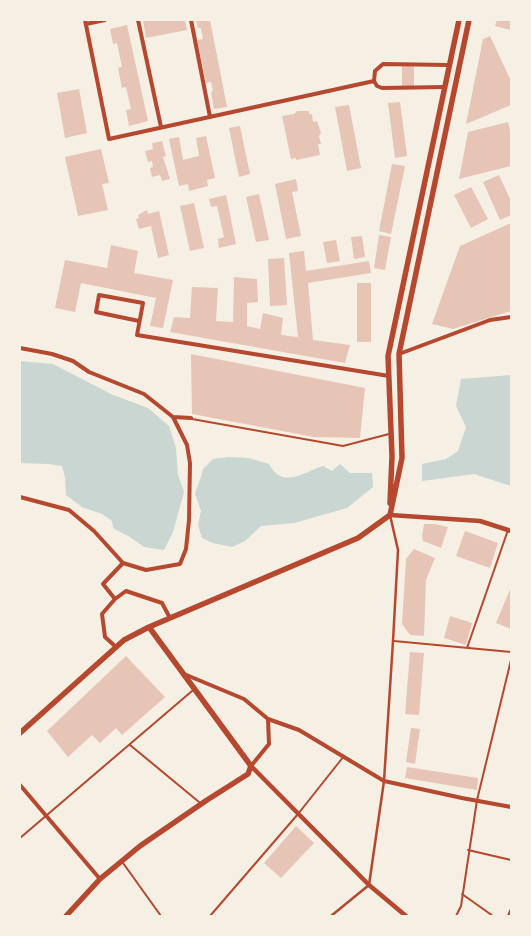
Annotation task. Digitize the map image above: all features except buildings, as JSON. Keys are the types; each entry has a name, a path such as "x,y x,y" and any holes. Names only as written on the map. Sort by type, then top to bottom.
{"main road":[{"path":"390,515 392,456 388,356 459,20"},
{"path":"20,733 124,640 149,627 358,538 390,515 402,458 399,354 469,20"},
{"path":"66,916 100,879 140,846 248,774 251,766 149,627"}],"street":[{"path":"105,20 86,22 109,139 374,81"},
{"path":"138,20 161,127"},
{"path":"191,20 210,117"},
{"path":"445,87 382,88 377,86 374,81 375,71 383,64 449,65"},
{"path":"139,321 96,312 99,295 143,303 137,335 389,376"},
{"path":"399,354 490,320 511,318"},
{"path":"20,348 52,354 73,361 89,372 144,394 173,417 188,445 190,462 186,549 180,564 146,570 123,563 94,531 69,510 20,497"},
{"path":"173,417 191,418"},
{"path":"331,916 369,885 384,780 394,641 398,550 390,515 480,521 509,530"},
{"path":"114,599 103,584 123,563"},
{"path":"116,647 105,637 102,614 114,599 126,591 162,603 170,618"},
{"path":"183,674 244,699 268,719 299,730 384,780 511,806"},
{"path":"268,719 269,744 251,766 369,885 406,916"},
{"path":"20,785 100,879"},
{"path":"509,916 511,911"}],"lane":[{"path":"191,418 343,446 401,431"},
{"path":"467,648 509,530"},
{"path":"394,641 511,652"},
{"path":"456,916 461,906 477,800 511,660"},
{"path":"20,838 194,689"},
{"path":"129,745 201,804"},
{"path":"210,916 298,814 344,756"},
{"path":"468,850 511,860"},
{"path":"122,862 161,916"},
{"path":"462,894 493,916"}],"shaded area":[{"path":"20,361 53,364 111,394 148,408 169,426 176,448 178,475 184,492 173,532 164,550 144,547 113,528 112,521 102,514 82,507 66,495 62,466 20,463"},
{"path":"511,375 511,486 474,474 422,481 422,464 446,459 458,451 466,427 456,406 461,379"},
{"path":"229,457 249,458 269,464 274,472 287,478 301,475 323,466 332,471 340,464 350,473 372,473 373,487 347,508 294,523 261,526 245,541 232,547 213,543 202,538 198,525 201,511 195,493 203,469 213,459"}]}
